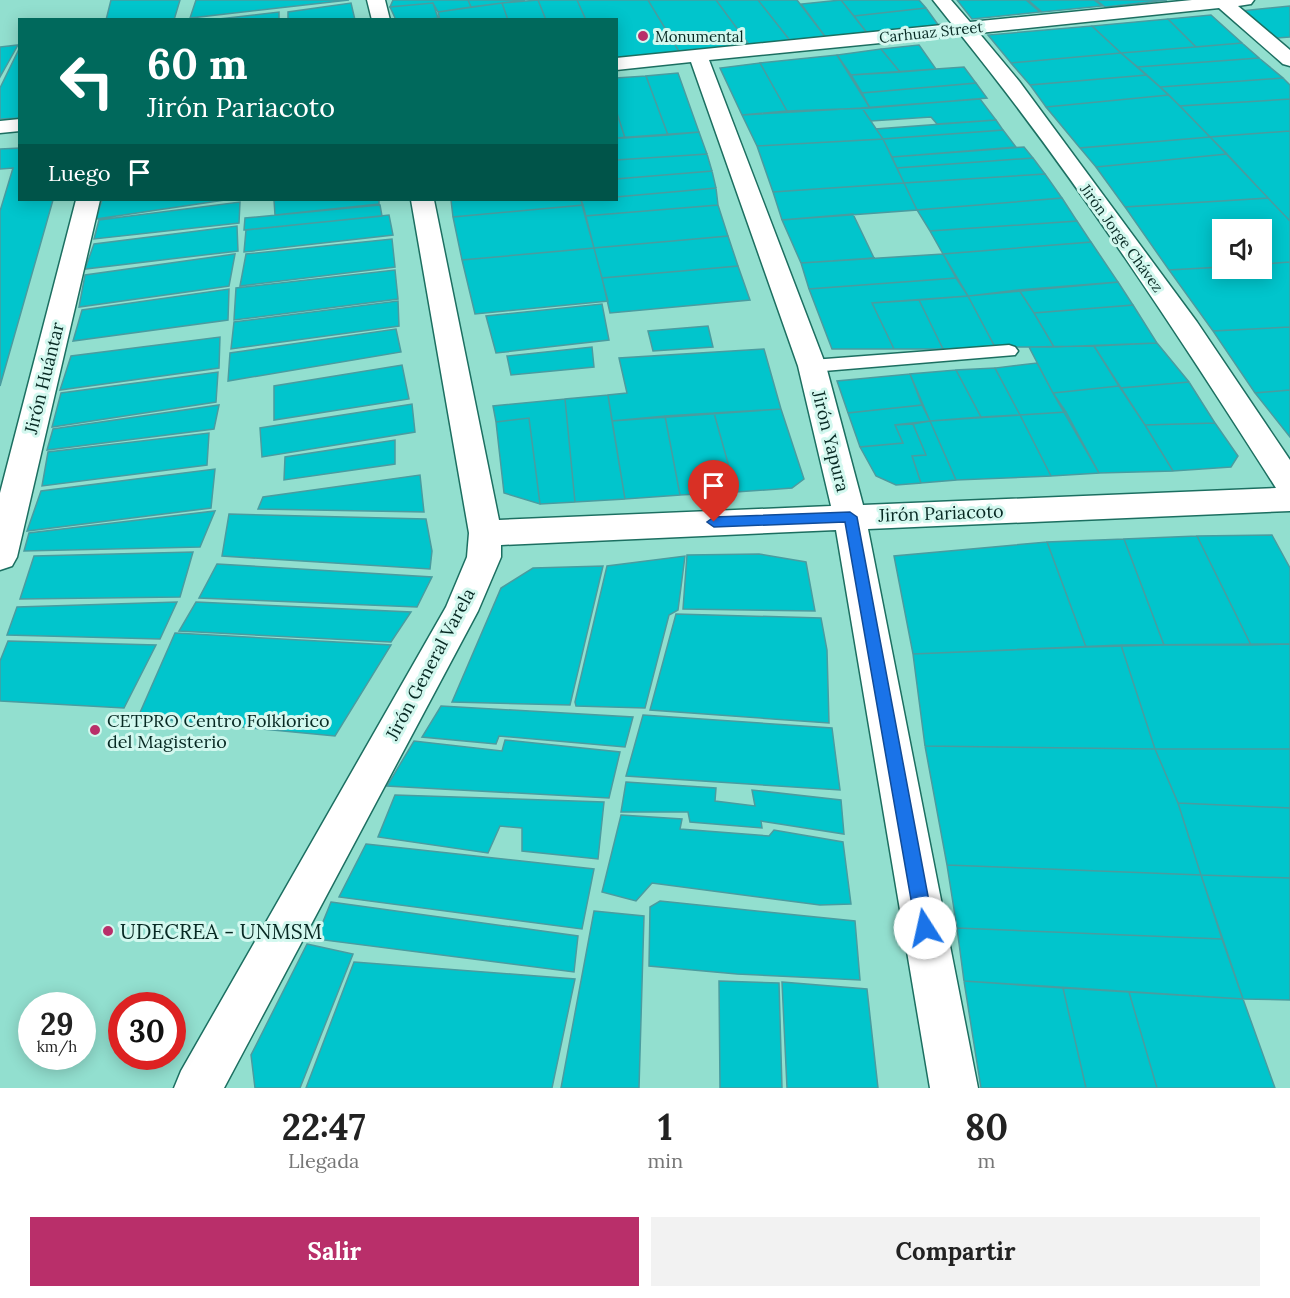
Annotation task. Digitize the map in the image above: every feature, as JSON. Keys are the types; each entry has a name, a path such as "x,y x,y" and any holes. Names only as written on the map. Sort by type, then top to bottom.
{"street":[{"path":"376,0 380,18"},
{"name":"Jirón Jorge Chávez","path":"942,0 1012,85 1181,319 1290,484"},
{"name":"Carhuaz Street","path":"618,64 1245,0"},
{"path":"1223,2 1290,60"},
{"name":"Jirón Yapura","path":"698,56 812,366 850,517 954,1088"},
{"path":"0,127 18,125"},
{"name":"Jirón Huántar","path":"0,557 88,201"},
{"name":"Jirón General Varela","path":"198,1088 461,611 484,556 485,534 422,201"},
{"name":"Jirón Pariacoto","path":"485,534 1290,499"}],"lane":[{"path":"812,366 1009,351"}],"building":[{"path":"111,0 180,0 175,18 106,18"},
{"path":"196,0 349,0 190,18"},
{"path":"393,0 468,0 471,7 438,12 433,3 390,7"},
{"path":"468,0 525,0 471,7"},
{"path":"538,0 577,0 585,18 545,18"},
{"path":"538,0 545,18 507,18 502,3"},
{"name":"Monumental","path":"577,0 648,0 680,53 618,59 618,18 585,18"},
{"path":"648,0 716,0 750,46 680,53"},
{"path":"716,0 758,0 792,43 750,46"},
{"path":"758,0 797,0 827,39 792,43"},
{"path":"841,0 868,34 827,39 801,4"},
{"path":"841,0 919,0 926,8 854,16"},
{"path":"957,0 1026,0 1040,12 972,19"},
{"path":"1028,0 1094,0 1102,6 1042,12"},
{"path":"1096,0 1167,0 1105,7"},
{"path":"351,3 355,18 288,18 288,12"},
{"path":"433,3 438,18 395,18 390,7"},
{"path":"502,3 507,18 440,18 438,12"},
{"path":"1290,6 1290,37 1277,38 1240,11"},
{"path":"926,8 939,26 868,34 854,16"},
{"path":"279,12 279,18 227,18"},
{"path":"1211,15 1242,43 1196,47 1168,19"},
{"path":"1168,19 1196,47 1121,53 1092,26"},
{"path":"1092,26 1121,53 1011,63 988,35"},
{"path":"1242,43 1259,58 1137,67 1121,53"},
{"path":"18,45 0,77 0,47"},
{"path":"919,45 936,69 900,72 881,49"},
{"path":"881,49 900,72 851,75 837,55"},
{"path":"18,51 18,118 0,119 0,88"},
{"path":"1121,53 1147,75 1030,85 1011,63"},
{"path":"837,55 870,108 787,111 760,63"},
{"path":"1259,58 1283,78 1160,87 1137,67"},
{"path":"760,63 787,111 742,115 720,68"},
{"path":"964,67 976,83 862,93 851,75"},
{"path":"678,73 699,132 668,135 646,76"},
{"path":"1147,75 1169,95 1046,107 1030,85"},
{"path":"646,76 668,135 625,138 618,116 618,78"},
{"path":"1283,78 1290,85 1290,99 1180,106 1160,87"},
{"path":"976,83 987,98 870,108 862,93"},
{"path":"1169,95 1210,137 1080,148 1046,107"},
{"path":"980,99 996,120 937,124 931,117 871,121 862,108"},
{"path":"1290,99 1290,131 1210,137 1180,106"},
{"path":"862,108 883,139 757,146 742,115"},
{"path":"618,116 625,138 618,138"},
{"path":"996,120 1003,130 883,139 876,129"},
{"path":"1003,130 1016,147 892,157 883,139"},
{"path":"1290,131 1290,221 1210,137"},
{"path":"699,132 707,154 618,160 618,138"},
{"path":"1210,137 1227,154 1096,167 1080,148"},
{"path":"883,139 904,183 773,192 757,146"},
{"path":"1024,147 1033,158 897,168 892,157"},
{"path":"18,148 18,201 53,201 0,386 0,211 13,168 0,169 0,149"},
{"path":"707,154 712,171 618,179 618,160"},
{"path":"1227,154 1268,198 1125,207 1096,167"},
{"path":"1033,158 1045,174 904,183 897,168"},
{"path":"712,171 716,188 618,197 618,179"},
{"path":"1045,174 1062,198 917,210 904,183"},
{"path":"904,183 917,210 782,220 773,192"},
{"path":"716,188 718,205 585,216 581,201 618,201 618,197"},
{"path":"1062,198 1077,221 930,231 917,210"},
{"path":"1268,198 1290,221 1290,262 1272,263 1272,219 1212,219 1212,268 1169,270 1125,207"},
{"path":"102,201 218,201 96,219"},
{"path":"274,201 379,201 379,204 275,215"},
{"path":"451,201 581,201 583,205 453,217"},
{"path":"240,202 239,223 94,239 99,220"},
{"path":"380,205 382,216 244,230 245,218"},
{"path":"583,205 594,248 462,260 453,217"},
{"path":"718,205 728,236 594,248 585,216"},
{"path":"853,214 874,258 801,263 782,220"},
{"path":"389,215 393,235 244,252 246,230"},
{"path":"1077,221 1091,242 943,254 930,231"},
{"path":"237,226 238,251 85,269 94,244"},
{"path":"728,236 738,266 602,278 594,248"},
{"path":"392,239 395,267 240,286 246,254"},
{"path":"1091,242 1118,282 968,296 943,254"},
{"path":"594,248 608,301 475,314 462,260"},
{"path":"235,254 229,286 79,307 85,275"},
{"path":"943,254 956,278 809,289 801,263"},
{"path":"1290,262 1290,327 1213,331 1169,270 1212,268 1212,279 1272,279 1272,263"},
{"path":"738,266 750,300 610,313 602,278"},
{"path":"395,270 398,299 234,320 236,288"},
{"path":"956,278 968,296 872,303 894,349 832,349 809,289"},
{"path":"1118,282 1133,305 1034,313 1019,290"},
{"path":"229,289 228,320 73,341 82,310"},
{"path":"1019,290 1054,347 995,347 968,296"},
{"path":"968,296 995,347 943,349 919,300"},
{"path":"919,300 943,349 894,349 872,303"},
{"path":"398,301 399,326 231,349 234,322"},
{"path":"602,304 609,340 496,353 486,316"},
{"path":"1133,305 1157,343 1054,347 1034,313"},
{"path":"708,326 713,347 653,351 648,331"},
{"path":"1290,327 1290,390 1255,393 1213,331"},
{"path":"396,329 401,352 228,381 230,353"},
{"path":"220,337 219,368 60,390 71,356"},
{"path":"1157,343 1189,382 1121,388 1094,346"},
{"path":"1094,346 1119,386 1053,393 1029,347"},
{"path":"592,347 594,367 511,375 507,356"},
{"path":"764,349 781,409 612,421 608,395 627,393 619,358"},
{"path":"1037,363 1066,412 1020,415 995,368"},
{"path":"402,365 409,399 274,420 274,386"},
{"path":"995,368 1020,415 981,417 956,370"},
{"path":"956,370 981,417 930,421 910,374"},
{"path":"218,372 216,402 52,427 61,393"},
{"path":"910,374 922,405 848,413 837,381"},
{"path":"1189,382 1215,423 1145,425 1121,388"},
{"path":"1119,386 1173,471 1099,473 1053,393"},
{"path":"1290,390 1290,437 1255,393"},
{"path":"608,395 625,499 575,502 565,399"},
{"path":"565,399 575,502 540,504 529,418 496,422 493,406"},
{"path":"412,404 415,432 262,457 260,428"},
{"path":"219,405 214,429 47,450 53,429"},
{"path":"922,405 930,421 895,425 903,443 860,447 848,413"},
{"path":"781,409 804,479 792,488 736,492 714,413"},
{"path":"1066,412 1099,473 1051,476 1020,415"},
{"path":"714,413 736,492 680,495 665,416"},
{"path":"1020,415 1051,476 956,480 930,421"},
{"path":"665,416 680,495 625,499 612,421"},
{"path":"529,418 540,504 504,493 496,422"},
{"path":"930,421 956,480 921,483 912,456 926,455 913,424"},
{"path":"1215,423 1238,456 1231,467 1173,471 1145,425"},
{"path":"913,424 926,455 912,456 921,483 896,485 876,476 860,447 903,443 895,425"},
{"path":"209,433 207,465 42,486 48,452"},
{"path":"395,440 395,464 284,480 285,457"},
{"path":"215,469 211,508 27,531 41,491"},
{"path":"420,475 424,512 258,509 263,497"},
{"path":"215,511 200,547 24,551 29,533"},
{"path":"229,514 426,519 432,551 430,569 222,556"},
{"path":"1272,535 1290,568 1290,644 1251,645 1197,536"},
{"path":"1197,536 1251,645 1164,645 1124,539"},
{"path":"1124,539 1164,645 1086,647 1047,542"},
{"path":"1047,542 1086,647 913,654 894,556"},
{"path":"193,552 180,597 20,599 34,556"},
{"path":"759,554 806,562 815,611 683,609 687,555"},
{"path":"685,556 678,610 669,615 645,708 576,706 575,702 607,566"},
{"path":"217,564 432,577 417,607 199,598"},
{"path":"603,566 570,705 452,702 501,588 533,568"},
{"path":"177,602 160,639 7,635 17,607"},
{"path":"196,602 411,612 391,642 179,631"},
{"path":"676,614 821,618 827,650 829,723 650,710"},
{"path":"175,633 391,645 335,736 138,717"},
{"path":"8,641 156,645 124,708 0,701 0,661"},
{"path":"1290,644 1290,749 1155,749 1121,645"},
{"path":"1121,645 1155,749 925,746 913,654"},
{"path":"441,706 633,717 625,747 499,736 496,744 422,737"},
{"path":"643,715 832,728 840,790 626,776"},
{"path":"505,740 620,752 609,798 387,786 414,741 502,751"},
{"path":"925,746 1155,749 1178,803 1201,875 947,865"},
{"path":"1155,749 1290,749 1290,808 1178,803"},
{"path":"626,782 716,788 715,801 755,806 752,790 841,800 844,834 761,821 762,828 690,822 688,812 621,812"},
{"path":"395,795 604,802 598,859 522,851 522,828 500,826 488,853 378,837"},
{"path":"1178,803 1290,808 1290,878 1201,875"},
{"path":"621,815 682,819 680,829 769,836 774,830 843,842 851,904 820,905 652,883 636,901 602,892"},
{"path":"366,844 594,869 582,929 339,897"},
{"path":"947,865 1201,875 1222,939 957,928"},
{"path":"1201,875 1290,878 1290,1000 1243,999"},
{"path":"660,901 855,921 860,980 737,974 649,966 650,907"},
{"path":"331,902 578,936 574,972 316,939"},
{"path":"594,911 644,916 639,1088 561,1088"},
{"path":"957,928 1222,939 1243,999 964,981"},
{"path":"307,944 353,954 300,1088 255,1088 251,1055"},
{"path":"354,962 575,979 552,1088 306,1088"},
{"path":"719,981 779,983 782,1088 720,1088"},
{"path":"964,981 1063,988 1086,1088 981,1088"},
{"path":"782,982 867,989 878,1088 787,1088"},
{"path":"1063,988 1129,992 1157,1088 1086,1088"},
{"path":"1129,992 1243,999 1275,1088 1157,1088"}],"place":[{"name":"Monumental","path":"643,36"},
{"name":"CETPRO Centro Folklorico del Magisterio","path":"95,730"},
{"name":"UDECREA - UNMSM","path":"108,931"}],"route":[{"path":"714,522 850,517 925,928"}]}
